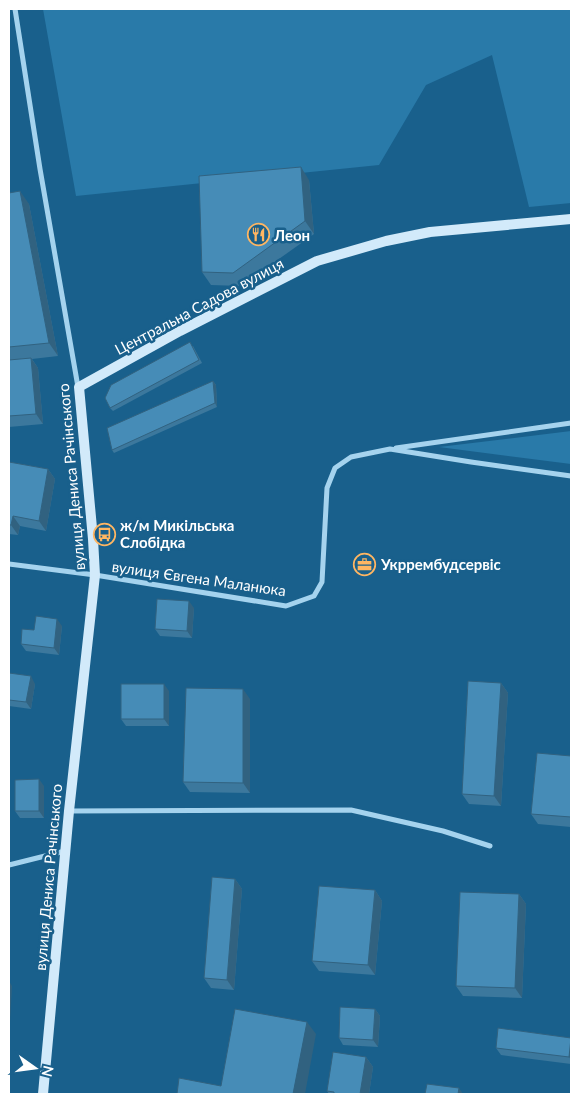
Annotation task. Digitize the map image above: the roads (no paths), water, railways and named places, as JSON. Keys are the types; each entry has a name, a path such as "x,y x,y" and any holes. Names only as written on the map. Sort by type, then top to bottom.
{"main road":[{"name":"Центральна Садова вулиця","path":"78,388 180,331 317,261 386,241 430,232 571,219"},
{"name":"вулиця Дениса Рачінського","path":"43,1094 69,810 95,576 78,388"}],"street":[{"name":"вулиця Дениса Рачінського","path":"15,9 40,169 78,388"},
{"name":"вулиця Євгена Маланюка","path":"9,564 286,606 314,596 322,582 328,488 335,468 351,457 390,449 571,423"},
{"name":"вулиця Євгена Маланюка","path":"390,449 571,476"},
{"path":"69,810 351,810 442,830 490,846"},
{"path":"9,865 65,851"}],"place":[{"name":"Леон","path":"258,235"},
{"name":"ж/м Микільська Слобідка","path":"104,534"},
{"name":"Укррембудсервіс","path":"365,564"}]}
